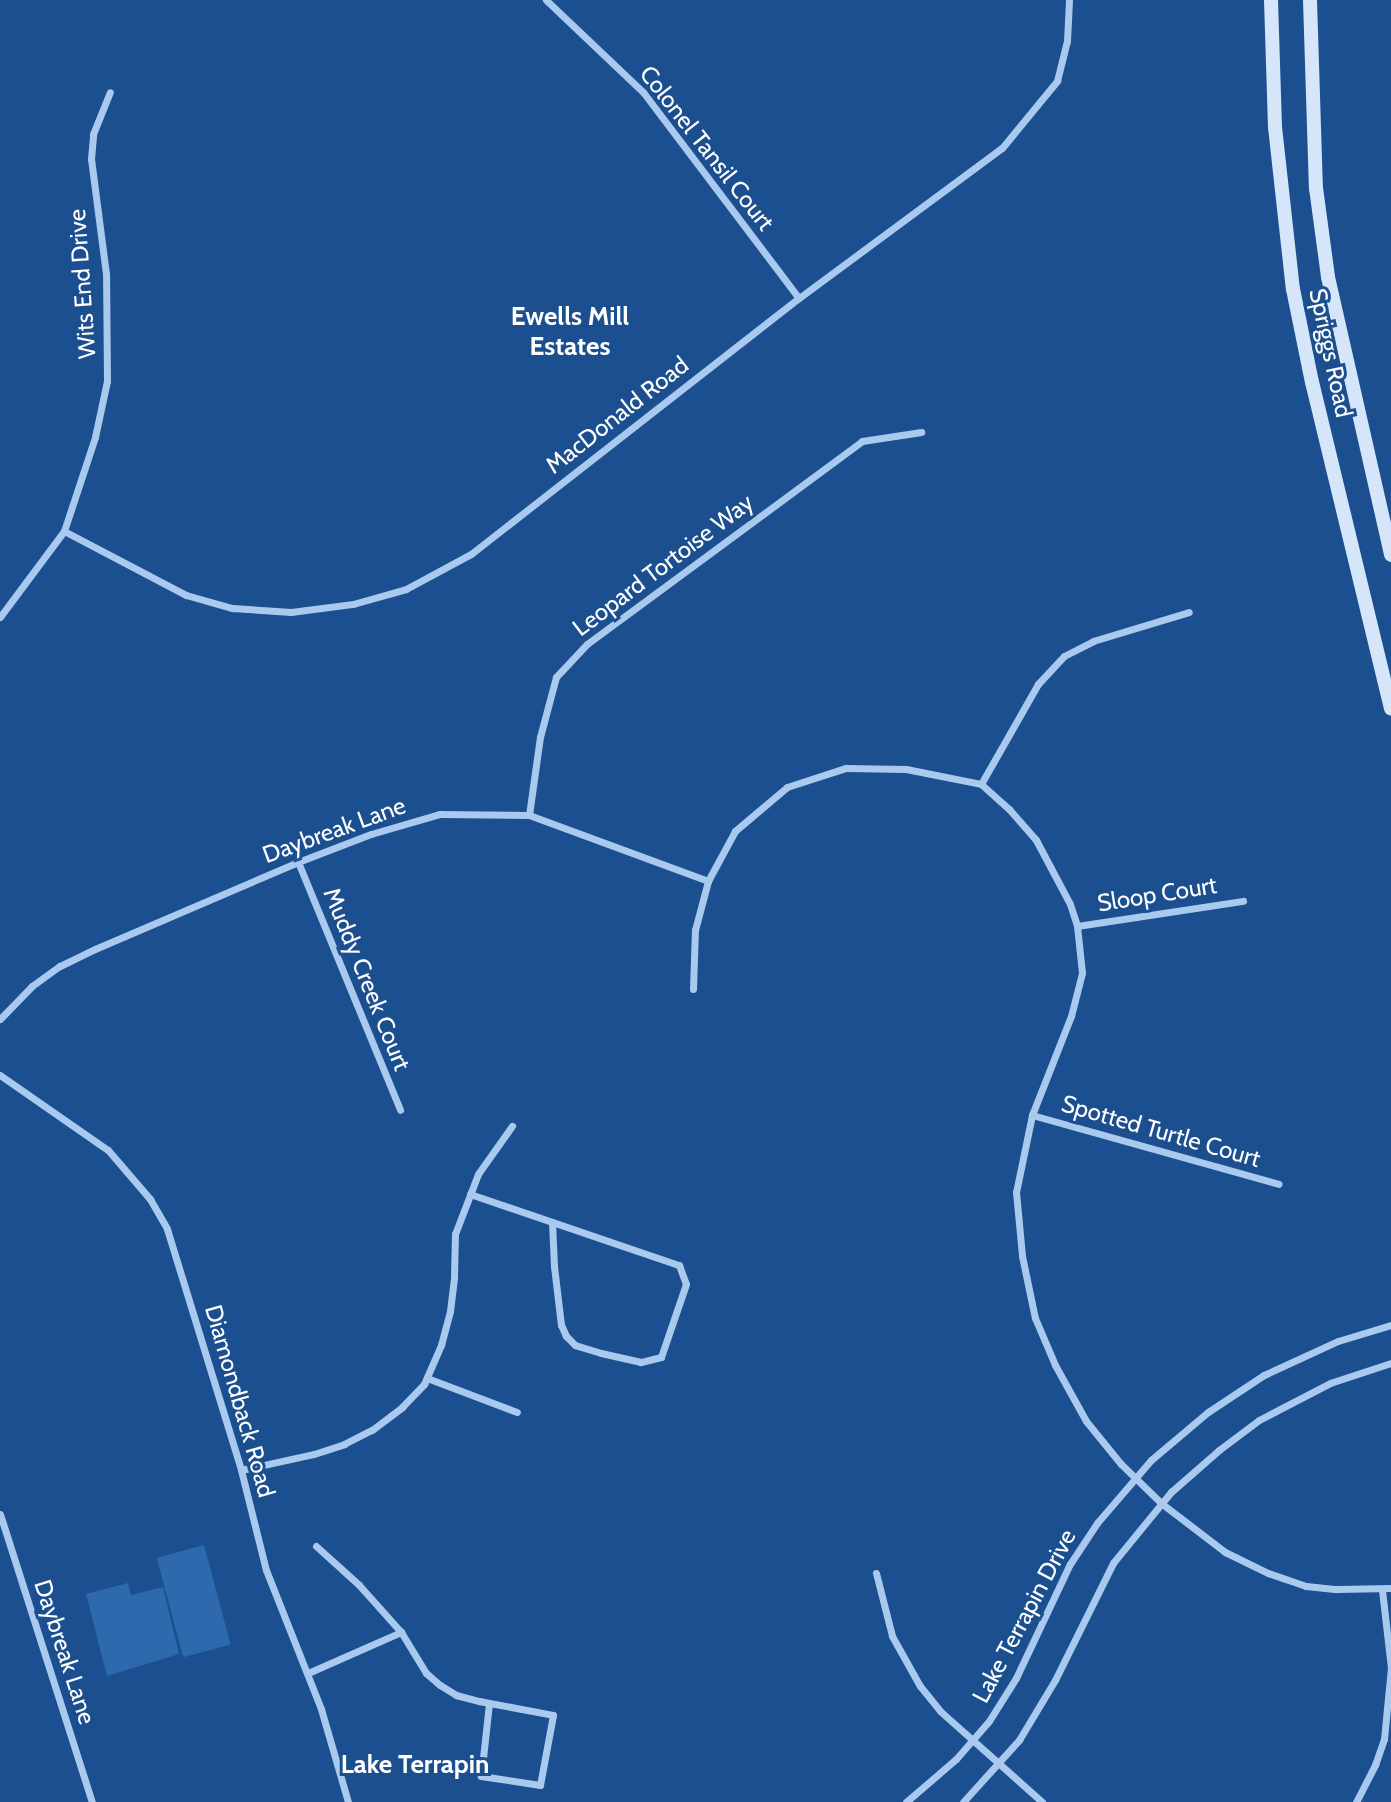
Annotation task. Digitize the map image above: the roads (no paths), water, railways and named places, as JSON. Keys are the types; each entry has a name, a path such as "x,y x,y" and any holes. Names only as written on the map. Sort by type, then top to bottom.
{"main road":[{"name":"Spriggs Road","path":"1271,0 1275,127 1293,289 1312,382 1391,709"},
{"name":"Spriggs Road","path":"1310,0 1316,188 1328,277 1391,555"}],"street":[{"name":"Colonel Tansil Court","path":"546,0 643,92 799,298"},
{"name":"MacDonald Road","path":"64,531 186,595 232,608 291,612 353,604 406,589 471,554 799,298 1002,148 1057,81 1068,41 1069,0"},
{"name":"Wits End Drive","path":"0,617 64,531 96,436 107,381 106,274 91,159 93,134 110,92"},
{"name":"Leopard Tortoise Way","path":"529,815 540,737 556,677 586,644 862,441 921,432"},
{"path":"981,785 1038,684 1064,656 1093,641 1189,612"},
{"path":"692,989 695,930 708,881 735,831 787,787 846,768 906,769 981,785 1009,809 1036,840 1070,904 1077,926 1082,973 1071,1016 1032,1115 1016,1192 1023,1256 1035,1318 1055,1365 1086,1421 1135,1478 1161,1503 1225,1552 1268,1573 1306,1586 1382,1590 1391,1588"},
{"name":"Daybreak Lane","path":"0,1019 32,986 60,966 298,862 371,834 440,814 529,815 708,881"},
{"name":"Muddy Creek Court","path":"298,862 400,1110"},
{"name":"Sloop Court","path":"1077,926 1244,901"},
{"name":"Diamondback Road","path":"0,1075 107,1150 150,1199 167,1229 180,1262 241,1470 266,1570 308,1673 348,1802"},
{"name":"Spotted Turtle Court","path":"1032,1115 1279,1184"},
{"path":"241,1470 314,1454 344,1444 372,1430 402,1407 427,1378 450,1311 455,1234 485,1161 512,1126"},
{"path":"470,1194 680,1265 686,1284 662,1357 641,1362 575,1345 566,1336 561,1325 551,1222"},
{"name":"Lake Terrapin Drive","path":"906,1802 931,1783 973,1741 1009,1691 1070,1564 1097,1523 1135,1478 1185,1430 1248,1385 1318,1349 1391,1325"},
{"path":"963,1802 1019,1740 1043,1703 1113,1563 1161,1503 1197,1468 1259,1420 1330,1383 1391,1363"},
{"path":"427,1378 517,1412"},
{"name":"Daybreak Lane","path":"0,1514 92,1802"},
{"path":"316,1546 350,1576 401,1632 426,1672 440,1685 456,1695 553,1715 540,1785 481,1776 489,1703"},
{"path":"876,1573 882,1605 902,1659 933,1703 1042,1802"},
{"path":"1356,1802 1376,1765 1384,1739 1391,1668 1382,1590"},
{"path":"308,1673 401,1632"}],"district":[{"name":"Ewells Mill Estates","path":"570,332"},
{"name":"Lake Terrapin","path":"415,1765"}]}
